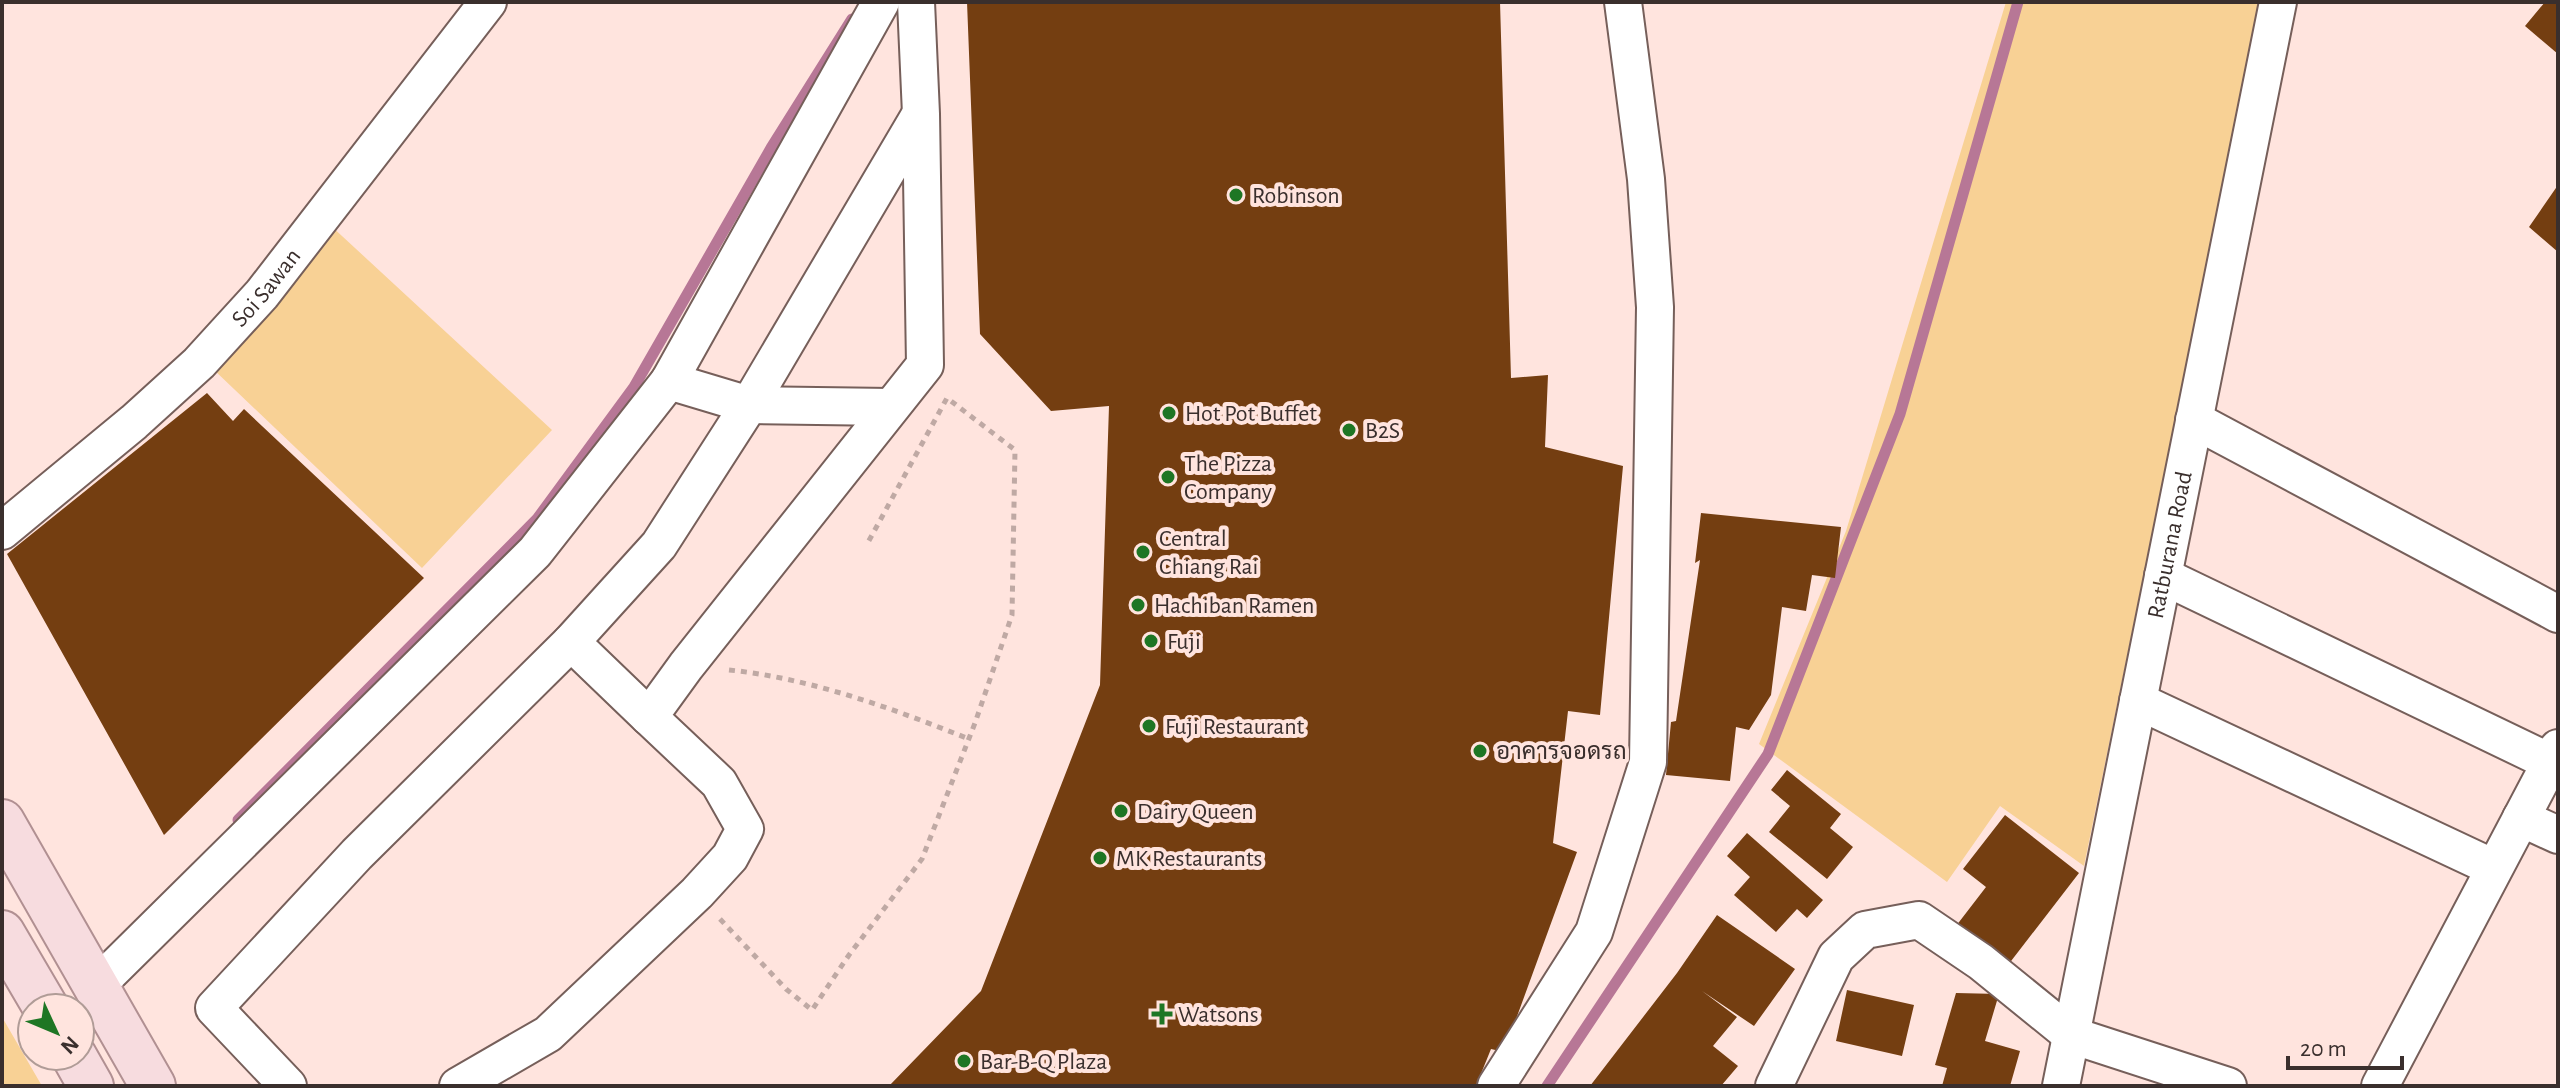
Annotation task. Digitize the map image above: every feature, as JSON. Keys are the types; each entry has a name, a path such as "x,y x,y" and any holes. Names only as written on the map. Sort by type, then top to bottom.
{"main road":[{"path":"2,822 153,1086"},
{"path":"2,933 37,992"}],"street":[{"name":"Soi Sawan","path":"2,531 134,422 199,363 262,294 488,2"},
{"path":"96,986 535,552 669,381 881,2"},
{"path":"649,717 925,365 916,2"},
{"path":"1496,1086 1594,932 1648,762 1655,307 1646,179 1623,2"},
{"name":"Ratburana Road","path":"2061,1086 2278,2"},
{"path":"288,1086 214,1008 357,854 571,642 659,545 749,405 921,114"},
{"path":"669,381 749,405 891,407"},
{"path":"2194,420 2558,614"},
{"path":"2163,576 2554,755 2380,1086"},
{"path":"458,1086 548,1034 697,893 730,857 745,829 719,783 571,642"},
{"path":"2138,701 2494,868"},
{"path":"2521,818 2558,835"},
{"path":"1774,1086 1836,957 1865,930 1919,920 1981,962 2071,1035 2228,1086"}],"path":[{"path":"715,915 786,989 812,1010 849,955 922,859 969,739 1012,615 1015,450 947,398 866,546"},
{"path":"765,673 904,713 969,739"}],"shaded area":[{"path":"2006,2 2261,2 2084,866 2000,806 1947,882 1759,744 1846,531"},
{"path":"329,224 552,430 422,568 213,369"},
{"path":"2,1017 16,1041 16,1072 34,1072 42,1086 2,1086"}],"building":[{"path":"967,2 1500,2 1511,378 1548,375 1545,447 1623,466 1600,715 1568,711 1553,843 1577,852 1504,1052 1491,1049 1476,1086 889,1086 981,991 1100,685 1109,406 1051,411 980,334"},
{"path":"2545,2 2558,2 2558,54 2525,26"},
{"path":"2558,185 2558,252 2529,227"},
{"path":"207,393 233,421 244,409 424,578 164,835 7,554"},
{"path":"1701,513 1841,527 1835,578 1812,575 1806,611 1782,607 1771,695 1749,730 1736,727 1730,781 1666,775 1671,722 1676,721 1700,560 1695,563"},
{"path":"1787,770 1841,814 1830,828 1853,847 1827,879 1769,832 1790,806 1771,790"},
{"path":"2005,815 2079,873 2008,965 1956,926 1986,887 1963,869"},
{"path":"1747,833 1823,900 1807,918 1797,909 1776,932 1734,895 1750,877 1727,856"},
{"path":"1717,915 1795,969 1754,1026 1702,991 1737,1017 1713,1046 1738,1066 1721,1086 1590,1086 1677,973"},
{"path":"1847,990 1914,1005 1902,1056 1836,1041"},
{"path":"1956,993 1999,994 1985,1041 2020,1051 2010,1086 1942,1086 1947,1068 1935,1065"}],"waterway":[{"path":"1547,1086 1768,754 1900,414 2018,2"},
{"path":"238,820 537,519 634,387 771,148 852,19"}],"place":[{"name":"Robinson","path":"1236,195"},
{"name":"Hot Pot Buffet","path":"1169,413"},
{"name":"B2S","path":"1349,430"},
{"name":"The Pizza Company","path":"1168,477"},
{"name":"Central Chiang Rai","path":"1143,552"},
{"name":"Hachiban Ramen","path":"1138,605"},
{"name":"Fuji","path":"1151,641"},
{"name":"Fuji Restaurant","path":"1149,726"},
{"name":"อาคารจอดรถ","path":"1480,751"},
{"name":"Dairy Queen","path":"1121,811"},
{"name":"MK Restaurants","path":"1100,858"},
{"name":"Watsons","path":"1162,1014"},
{"name":"Bar-B-Q Plaza","path":"964,1061"}]}
